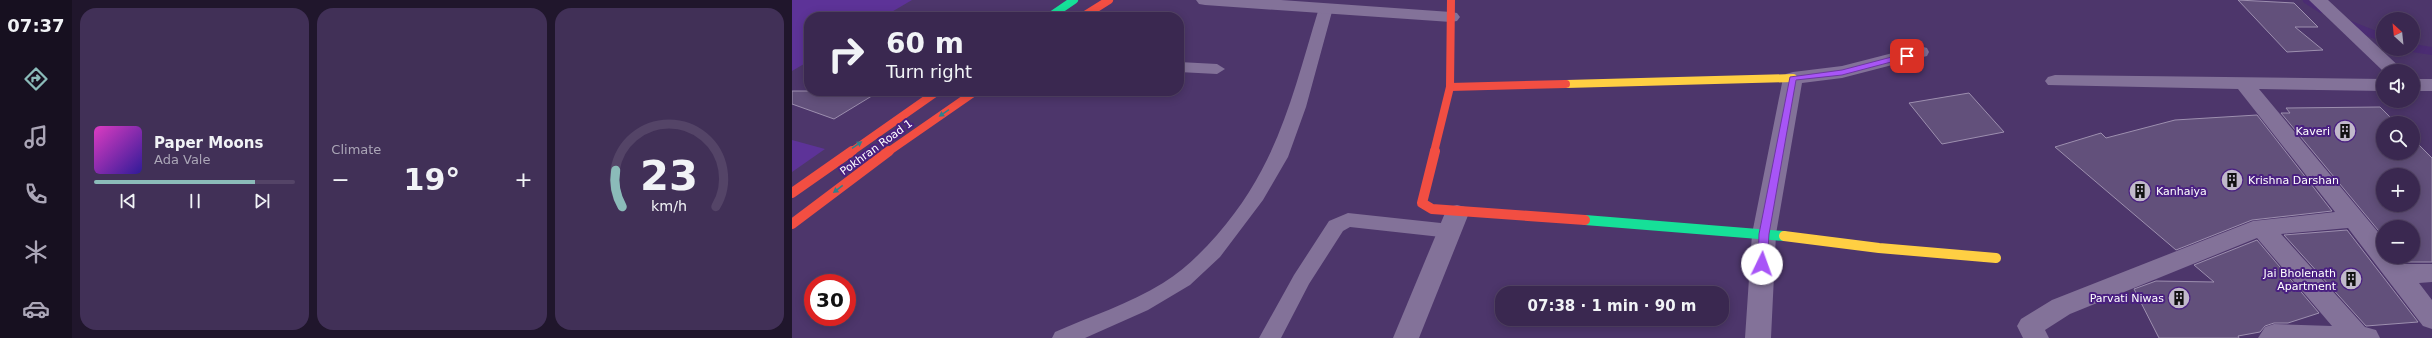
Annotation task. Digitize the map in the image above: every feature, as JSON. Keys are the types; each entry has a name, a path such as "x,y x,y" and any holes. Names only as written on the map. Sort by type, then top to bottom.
{"street":[{"path":"1056,12 1074,0"},
{"path":"1090,12 1109,0"},
{"path":"1205,0 1326,8 1451,8 1450,87 1422,203 1453,222 1764,234 1887,248 1996,258"},
{"path":"2318,0 2387,64"},
{"path":"1450,87 1793,78 1842,72 1920,52"},
{"path":"1758,338 1764,234 1793,78"},
{"path":"2055,81 2376,86"},
{"path":"2244,84 2376,246"},
{"path":"2420,85 2432,85"},
{"name":"Pokhran Road 1","path":"792,193 850,150 931,96"},
{"name":"Pokhran Road 1","path":"792,224 879,158 969,96"},
{"path":"2036,338 2030,326 2061,307 2261,227 2353,219"},
{"path":"1406,338 1453,222"},
{"path":"2261,227 2358,338"},
{"path":"2391,264 2432,319"},
{"path":"2396,264 2432,274"},
{"path":"2271,338 2274,335 2372,338"}],"lane":[{"path":"1063,338 1160,294 1184,279 1221,243 1260,188 1286,140 1326,8"},
{"path":"1184,66 1217,69"},
{"path":"1270,338 1301,280 1336,226 1348,220 1453,222"}],"shaded area":[{"path":"792,0 912,0 892,12 804,12 804,64 792,71"},
{"path":"792,140 825,149 792,172"}],"building":[{"path":"2238,0 2294,3 2318,27 2295,27 2323,50 2287,52"},
{"path":"792,91 804,91 804,96 872,96 834,119 792,104"},
{"path":"1969,93 2004,132 1942,144 1909,103"},
{"path":"2286,108 2381,108 2389,116 2376,116 2376,160 2420,160 2420,146 2432,158 2432,262 2420,262 2420,220 2376,220 2376,228 2281,113 2290,113"},
{"path":"2257,115 2332,211 2252,220 2176,250 2055,147 2101,133 2106,138 2175,120"},
{"name":"Jai Bholenath Apartment","path":"2347,230 2418,322 2366,326 2284,235"},
{"path":"2257,240 2319,313 2288,323 2274,323 2265,326 2260,332 2238,336 2239,338 2159,338 2134,289 2156,281 2214,282 2194,265"}],"waterway":[{"path":"2307,0 2321,9"},
{"path":"2348,24 2376,35"},
{"path":"2420,49 2432,51"}],"traffic: fast":[{"path":"1056,12 1074,0"},
{"path":"1585,220 1784,236"}],"traffic: slow":[{"path":"1566,84 1793,78"},
{"path":"1784,236 1879,248 1996,258"}],"traffic: jam":[{"path":"1090,12 1109,0"},
{"path":"1451,0 1450,87 1566,84"},
{"path":"1450,87 1422,203 1432,209 1585,220"},
{"path":"792,193 931,96"},
{"path":"792,224 879,158 969,96"}],"place":[{"name":"Kaveri","path":"2345,131"},
{"name":"Krishna Darshan","path":"2232,180"},
{"name":"Kanhaiya","path":"2140,191"},
{"name":"Jai Bholenath Apartment","path":"2351,279"},
{"name":"Parvati Niwas","path":"2179,298"}],"route":[{"path":"1762,264 1764,234 1793,78 1842,72 1907,56"}]}
